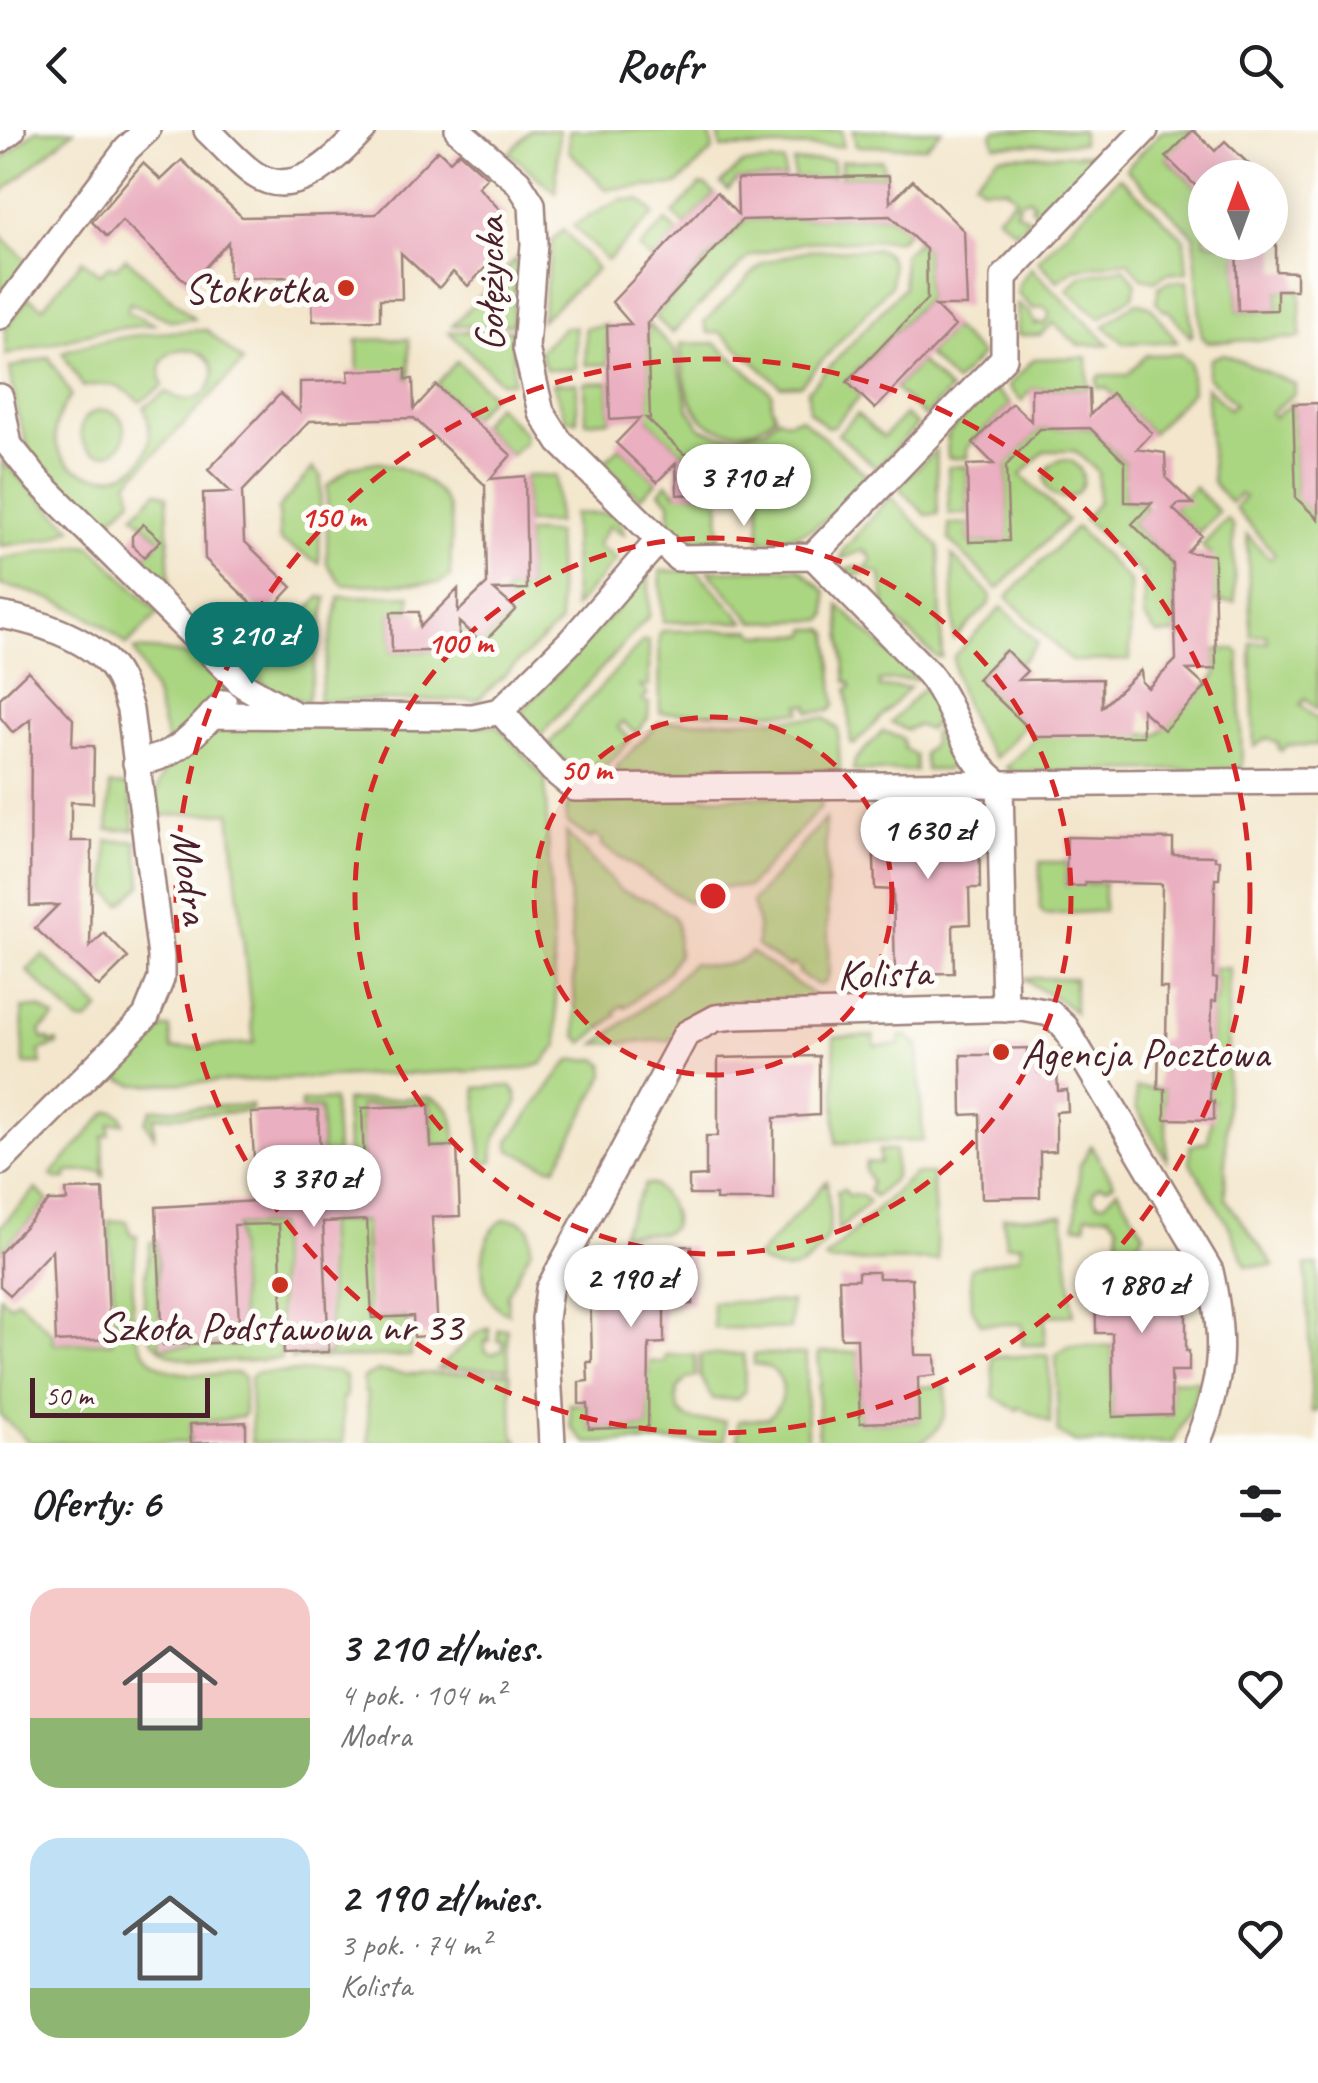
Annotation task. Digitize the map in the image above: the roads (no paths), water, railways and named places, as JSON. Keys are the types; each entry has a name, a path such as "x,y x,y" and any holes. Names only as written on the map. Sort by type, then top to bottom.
{"street":[{"path":"0,140 12,130"},
{"path":"0,316 127,149 148,130"},
{"path":"207,130 258,177 276,182 298,181 312,175 334,160 363,130"},
{"name":"Gołężycka","path":"458,130 518,182 532,204 534,244 526,348 540,412 560,442 678,558 813,556"},
{"path":"1004,1008 1000,784 976,764 944,695 928,673 813,556 1004,358 1004,277 1145,130"},
{"path":"0,398 9,445 38,482 244,685 292,713"},
{"path":"212,715 473,716 500,711 570,642 660,540"},
{"name":"Modra","path":"0,614 65,635 110,666 122,686 130,710 162,957 156,998 146,1016 0,1162"},
{"path":"136,763 161,759 177,748 244,685"},
{"path":"500,711 552,768 576,788 1318,781"},
{"name":"Kolista","path":"552,1443 545,1319 549,1289 686,1034 716,1018 735,1016 1004,1008 1050,1013 1064,1027 1210,1271 1220,1315 1222,1351 1214,1404 1196,1443"}],"place":[{"name":"Stokrotka","path":"346,288"},
{"name":"Agencja Pocztowa","path":"1001,1052"},
{"name":"Szkoła Podstawowa nr 33","path":"280,1285"}]}
